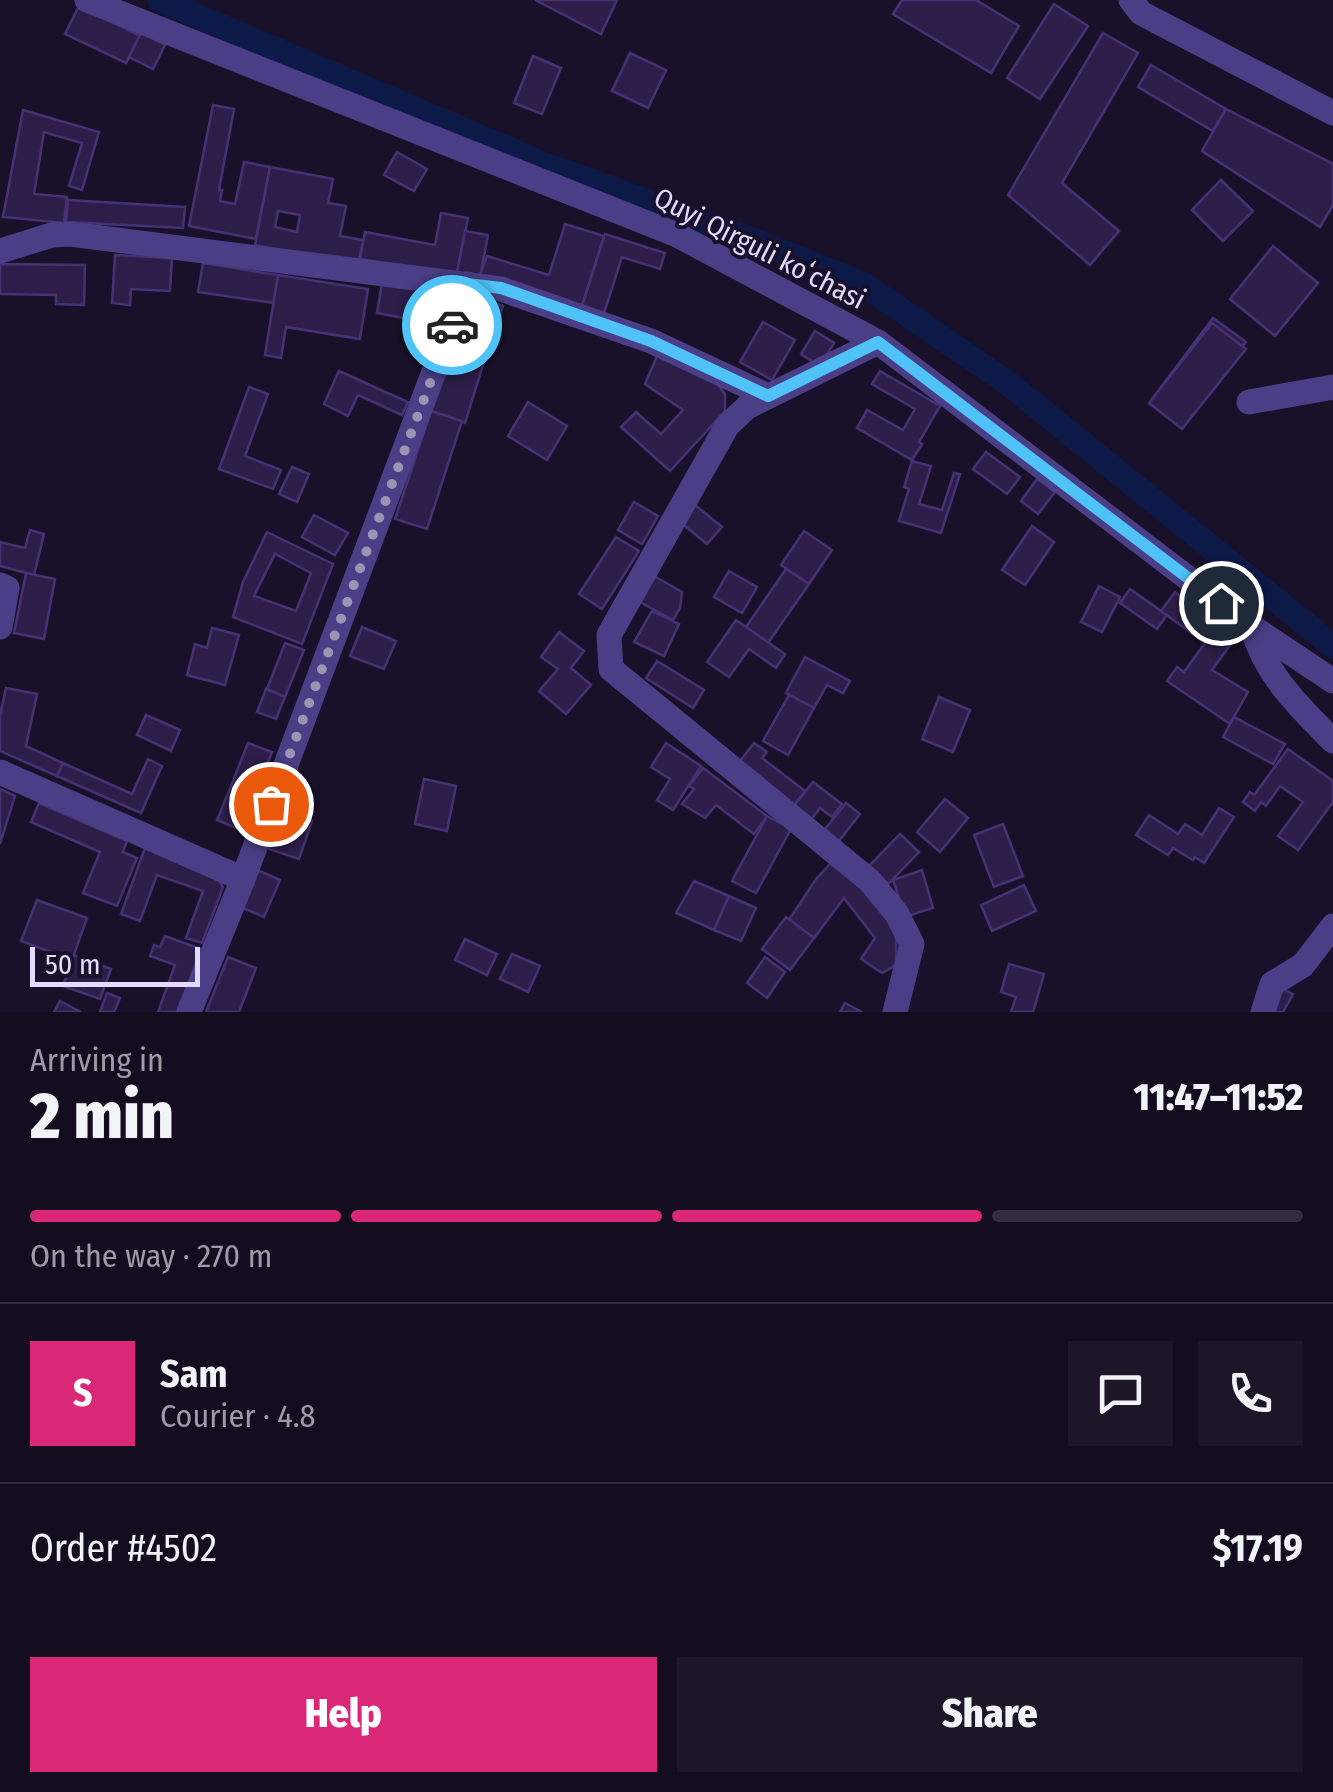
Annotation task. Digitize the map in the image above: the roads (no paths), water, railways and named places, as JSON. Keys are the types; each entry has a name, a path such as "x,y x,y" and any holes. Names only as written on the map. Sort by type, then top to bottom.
{"street":[{"name":"Quyi Qirguli koʻchasi","path":"87,0 677,235 878,342 1252,626 1333,682"},
{"path":"1131,0 1156,21 1333,113"},
{"path":"0,250 52,235 70,234 501,288 651,341 768,396"},
{"path":"190,1012 467,284"},
{"path":"878,342 747,407 727,426 609,634 611,669 870,881 897,914 912,944 895,1012"},
{"path":"1249,402 1333,387"},
{"path":"0,585 7,588 0,627"},
{"path":"1252,626 1260,654 1292,700 1333,741"},
{"path":"0,772 243,878"},
{"path":"1263,1012 1272,984 1303,965 1333,926"}],"waterway":[{"path":"160,0 543,164 863,284 1009,384 1333,646"}]}
